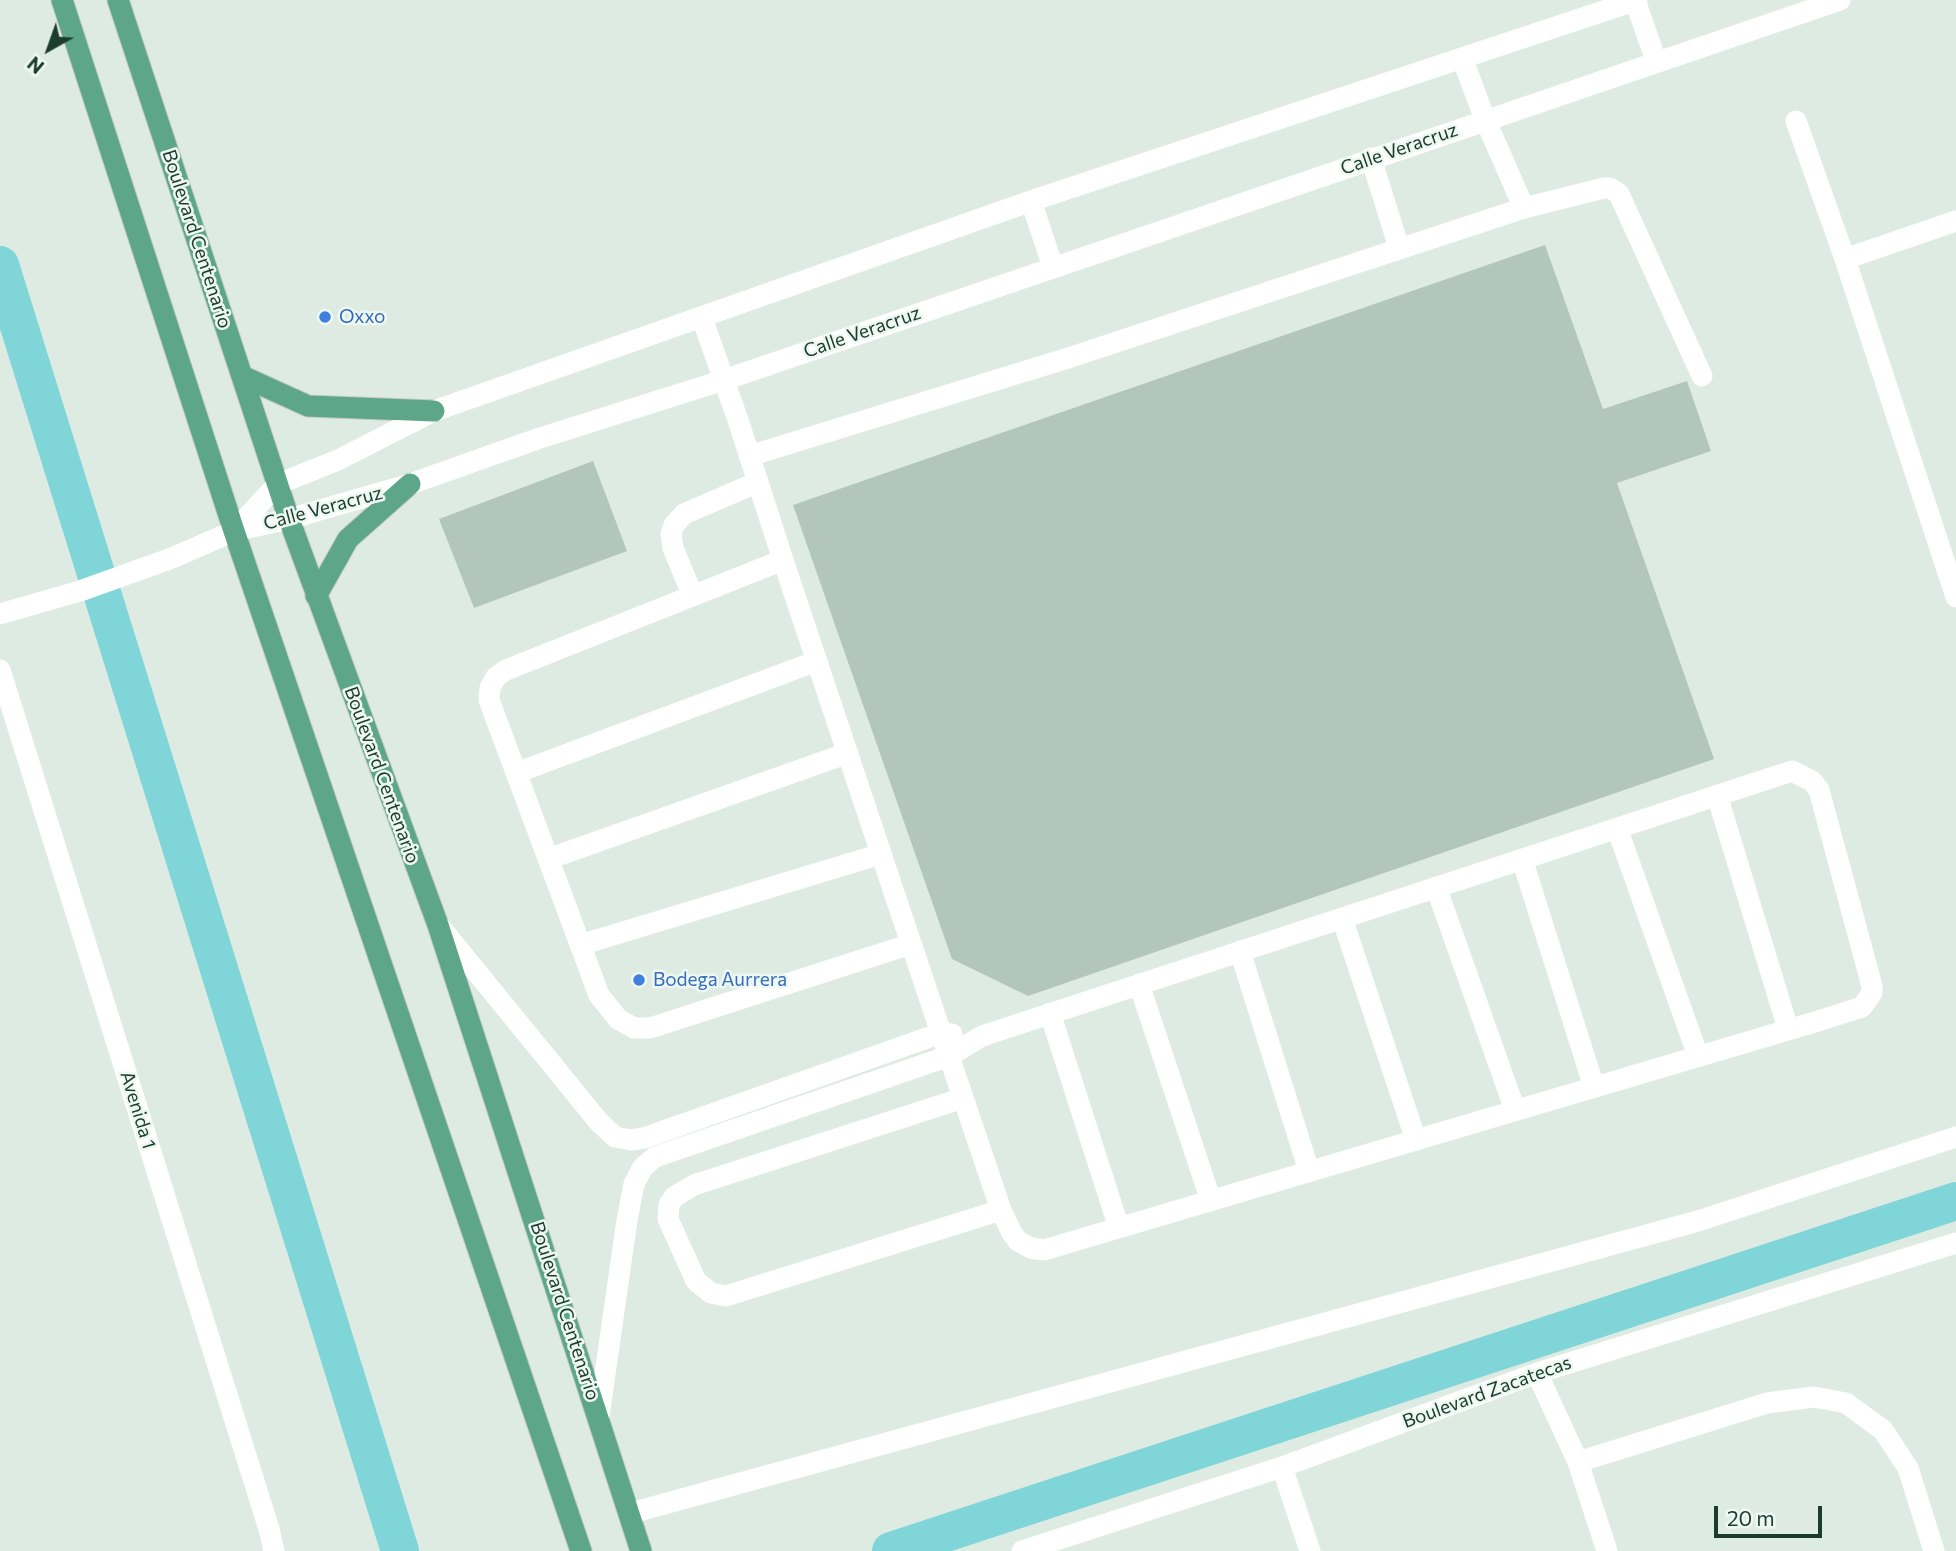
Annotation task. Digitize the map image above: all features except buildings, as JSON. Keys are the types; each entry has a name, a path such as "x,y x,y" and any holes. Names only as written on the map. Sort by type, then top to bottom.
{"main road":[{"path":"62,0 234,531 581,1551"},
{"name":"Boulevard Centenario","path":"118,0 289,519 438,925 640,1547"},
{"path":"242,376 308,407 434,411"},
{"path":"316,596 348,539 410,484"}],"street":[{"name":"Calle Veracruz","path":"234,531 278,484 338,460 434,411 1031,201 1636,0"},
{"path":"1636,0 1656,61"},
{"name":"Calle Veracruz","path":"234,531 289,519 410,484 1840,0"},
{"path":"1462,58 1524,208"},
{"path":"1796,121 1948,545 1956,597"},
{"path":"1371,158 1399,248"},
{"path":"749,456 1065,359 1524,208 1604,188 1610,188 1619,194 1702,376"},
{"path":"1031,201 1054,267"},
{"path":"1845,259 1956,221"},
{"path":"599,1416 627,1220 634,1184 643,1167 656,1157 949,1056 982,1036 1051,1013 1792,771 1812,781 1819,789 1872,993 1862,1007 1788,1030 1044,1250 1031,1248 1018,1241 1001,1210 949,1056 941,1033 911,944 758,482 702,318"},
{"path":"692,594 673,548 671,534 674,525 684,513 758,482"},
{"path":"0,614 80,591 172,558 234,531"},
{"path":"783,560 506,670 496,677 490,688 489,700 598,995 618,1019 634,1028 650,1028 911,944"},
{"path":"516,773 817,661"},
{"name":"Avenida 1","path":"0,670 274,1551"},
{"path":"548,859 848,753"},
{"path":"1717,795 1788,1030"},
{"path":"1616,828 1698,1056"},
{"path":"580,945 881,853"},
{"path":"1522,859 1594,1087"},
{"path":"1436,887 1515,1110"},
{"path":"1342,918 1416,1140"},
{"path":"438,925 599,1122 615,1137 631,1140 644,1138 941,1033 982,1036"},
{"path":"1240,951 1309,1171"},
{"path":"1139,984 1211,1200"},
{"path":"1051,1013 1119,1228"},
{"path":"792,1086 800,1107"},
{"path":"963,1098 694,1185 674,1197 669,1205 668,1219 696,1280 711,1293 726,1296 1001,1210"},
{"path":"675,1127 683,1147"},
{"path":"631,1513 1698,1222 1956,1137"},
{"name":"Boulevard Zacatecas","path":"1022,1551 1282,1467 1536,1373 1956,1243"},
{"path":"1536,1373 1578,1462 1607,1551"},
{"path":"1578,1462 1767,1403 1814,1397 1846,1403 1883,1430 1908,1468 1934,1551"},
{"path":"1282,1467 1310,1551"}],"waterway":[{"path":"0,265 400,1551"},
{"path":"891,1551 1956,1201"}],"place":[{"name":"Oxxo","path":"325,317"},
{"name":"Bodega Aurrera","path":"639,980"}]}
